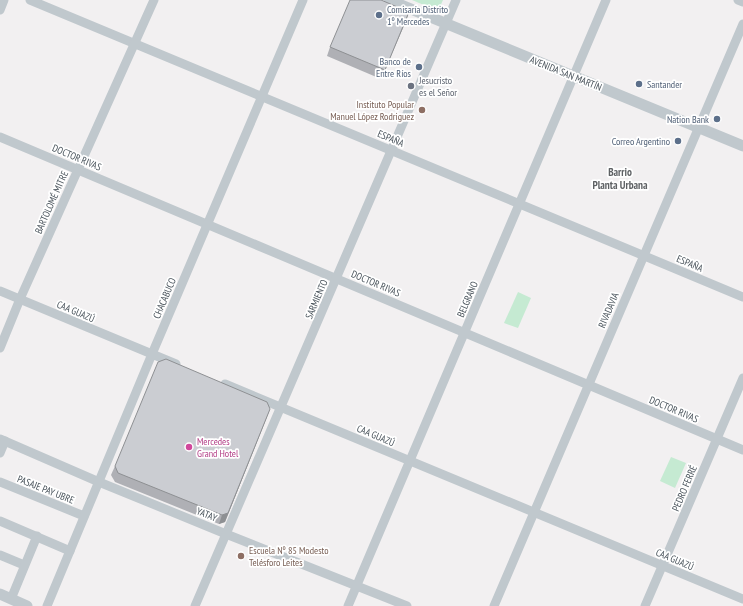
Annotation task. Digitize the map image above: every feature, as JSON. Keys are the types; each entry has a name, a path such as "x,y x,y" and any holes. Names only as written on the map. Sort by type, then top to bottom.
{"street":[{"path":"0,10 4,0"},
{"name":"ESPAÑA","path":"30,0 743,297"},
{"name":"BARTOLOMÉ MITRE","path":"0,348 20,299 154,0"},
{"name":"CHACABUCO","path":"47,606 84,516 100,482 152,354 303,0"},
{"name":"AVENIDA SAN MARTÍN","path":"389,0 743,146"},
{"name":"SARMIENTO","path":"194,606 281,408 456,0"},
{"name":"BELGRANO","path":"348,606 606,0"},
{"path":"738,0 743,2"},
{"name":"RIVADAVIA","path":"494,606 743,24"},
{"name":"DOCTOR RIVAS","path":"0,137 743,450"},
{"name":"CAA GUAZÚ","path":"0,291 188,369"},
{"name":"PEDRO FERRÉ","path":"645,606 743,378"},
{"name":"CAA GUAZÚ","path":"216,381 743,599"},
{"path":"0,453 2,440"},
{"name":"YATAY","path":"2,440 226,534 407,606"},
{"name":"PASAJE PAY UBRE","path":"0,482 84,516"},
{"path":"0,521 70,551"},
{"path":"11,599 36,536"},
{"path":"0,555 24,565"},
{"path":"0,594 28,606"}],"green space":[{"path":"412,0 443,0 438,11"},
{"path":"518,292 531,298 518,328 504,323"},
{"path":"671,457 686,463 675,488 660,481"}],"building":[{"path":"350,0 381,0 409,12 385,70 330,47"},
{"name":"Mercedes Grand Hotel","path":"166,359 267,402 270,409 228,513 222,515 118,473 115,466 158,362"}],"place":[{"name":"Comisaría Distrito 1º Mercedes","path":"379,15"},
{"name":"Banco de Entre Ríos","path":"419,67"},
{"name":"Santander","path":"639,84"},
{"name":"Jesucristo es el Señor","path":"411,86"},
{"name":"Instituto Popular Manuel López Rodriguez","path":"422,110"},
{"name":"Nation Bank","path":"717,119"},
{"name":"Correo Argentino","path":"678,141"},
{"name":"Mercedes Grand Hotel","path":"189,447"},
{"name":"Escuela Nº 85 Modesto Telésforo Leites","path":"241,556"}],"district":[{"name":"Barrio Planta Urbana","path":"620,178"}]}
